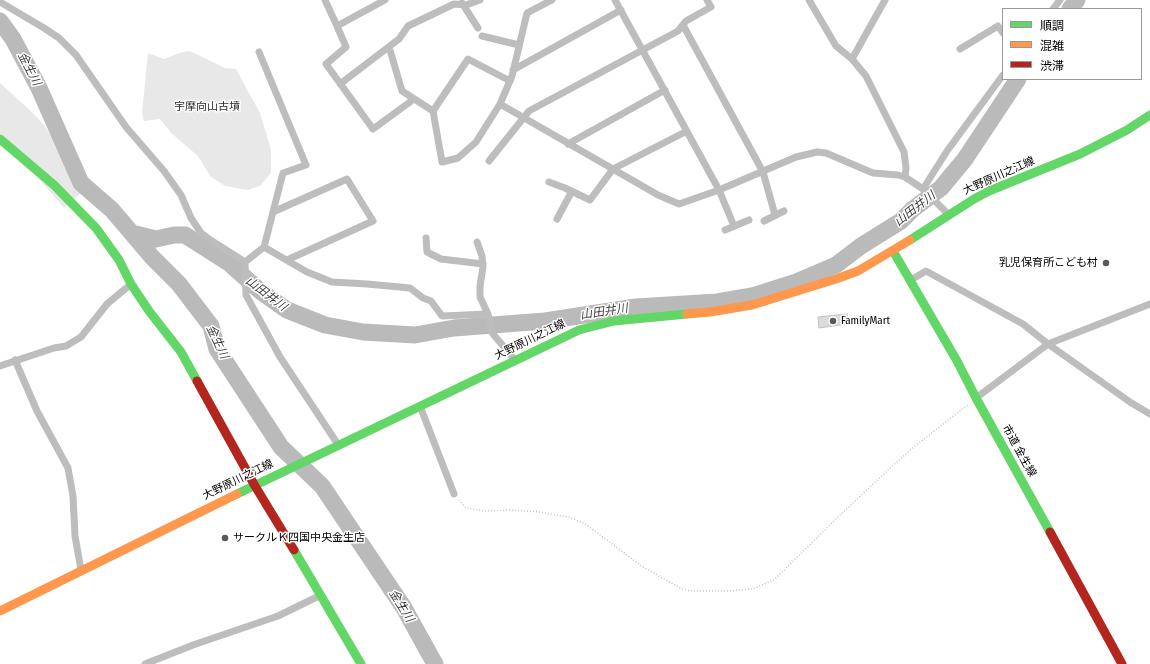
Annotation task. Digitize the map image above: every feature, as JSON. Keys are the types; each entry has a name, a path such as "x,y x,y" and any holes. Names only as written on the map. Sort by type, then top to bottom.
{"main road":[{"name":"大野原川之江線","path":"0,610 579,330 630,318 710,312 752,305 836,279 858,270 893,251 949,214 989,191 1080,154 1127,130 1150,116"},
{"path":"0,139 54,185 96,228 119,260 131,284 149,311 181,352 255,486 361,664"},
{"name":"市道 金生線","path":"893,251 958,362 976,398 1122,664"}],"street":[{"path":"325,0 338,26 346,47 326,64 373,129 414,99"},
{"path":"338,26 385,0"},
{"path":"461,2 466,6 480,0"},
{"path":"510,81 468,59 433,111 442,162 458,158 476,142 500,104 510,81 527,13 552,0"},
{"path":"616,0 719,190 734,226"},
{"path":"489,161 529,111 678,31 686,21 711,7 707,0"},
{"path":"809,0 836,46 852,58 866,76 904,152 906,168 905,177"},
{"path":"852,58 885,0"},
{"path":"1054,8 1060,0"},
{"path":"0,2 59,38 76,55 126,127 164,171 181,195 191,218 201,232 244,262"},
{"path":"340,84 399,39 408,26 461,2"},
{"path":"461,2 478,28"},
{"path":"513,70 621,10"},
{"path":"683,25 763,172 775,215"},
{"path":"960,49 998,26 1002,32"},
{"path":"482,36 519,45"},
{"path":"390,50 402,91 433,111"},
{"path":"244,262 264,247 283,173 306,165 259,52"},
{"path":"923,189 947,151 1002,76"},
{"path":"568,144 665,90"},
{"path":"500,104 658,195 679,204 719,190 796,157 817,152 826,153 873,172 905,177 923,189 949,214"},
{"path":"549,182 590,200 613,169 686,130"},
{"path":"273,212 347,179 373,221 287,260"},
{"path":"557,219 572,192"},
{"path":"764,220 784,211"},
{"path":"725,230 749,220"},
{"path":"426,238 427,252 441,260 483,264"},
{"path":"477,242 483,264 480,297 488,314 493,334 516,360"},
{"path":"264,247 307,272 332,282 410,288 431,302 442,316 488,314"},
{"path":"244,262 246,295 280,357 339,446"},
{"path":"910,280 926,271 1023,324 1048,344 1130,402 1150,414"},
{"path":"0,366 54,348 66,346 81,337 107,304 131,284"},
{"path":"976,398 1048,344 1150,304"},
{"path":"15,360 37,411 68,468 75,536 81,570"},
{"path":"420,406 454,494"},
{"path":"145,664 193,645 278,616 321,595"}],"path":[{"path":"454,494 466,508 485,511 510,510 540,512 568,517 584,523 643,567 680,588 690,591 729,591 752,589 774,580 889,469 915,446 976,398"}],"green space":[{"name":"宇摩向山古墳","path":"190,51 225,68 236,69 260,113 271,150 271,173 260,186 248,190 225,186 210,176 198,156 171,133 160,119 144,121 142,113 148,53 164,59 182,52"},
{"path":"0,83 44,125 70,166 80,194 64,208 0,134"}],"building":[{"name":"FamilyMart","path":"847,314 848,324 819,328 818,317"}],"waterway":[{"name":"山田井川","path":"1071,8 1077,0"},
{"name":"金生川","path":"0,21 13,39 39,88 81,183 112,210 152,257 179,284 211,326 217,349 281,447 322,486 404,608 435,664"},
{"name":"山田井川","path":"132,233 156,239 174,235 185,235 229,263 260,291 287,310 325,325 363,332 415,335 454,328 545,321 636,307 717,302 752,296 796,282 836,265 861,246 901,221 913,209 941,188 965,159 1017,80"}],"traffic: fast":[{"path":"910,240 989,191 1080,154 1127,130 1150,115"},
{"path":"0,139 54,185 96,228 119,260 131,284 149,311 181,352 197,381"},
{"path":"893,251 957,361 1050,532"},
{"path":"237,494 579,330 614,321 687,314"},
{"path":"294,550 361,664"}],"traffic: slow":[{"path":"687,314 752,305 836,279 858,271 910,240"},
{"path":"0,611 237,494"}],"traffic: jam":[{"path":"197,381 255,486 294,550"},
{"path":"1050,532 1122,664"}],"place":[{"name":"乳児保育所こども村","path":"1106,263"},
{"name":"FamilyMart","path":"833,321"},
{"name":"サークルＫ四国中央金生店","path":"225,538"}]}
